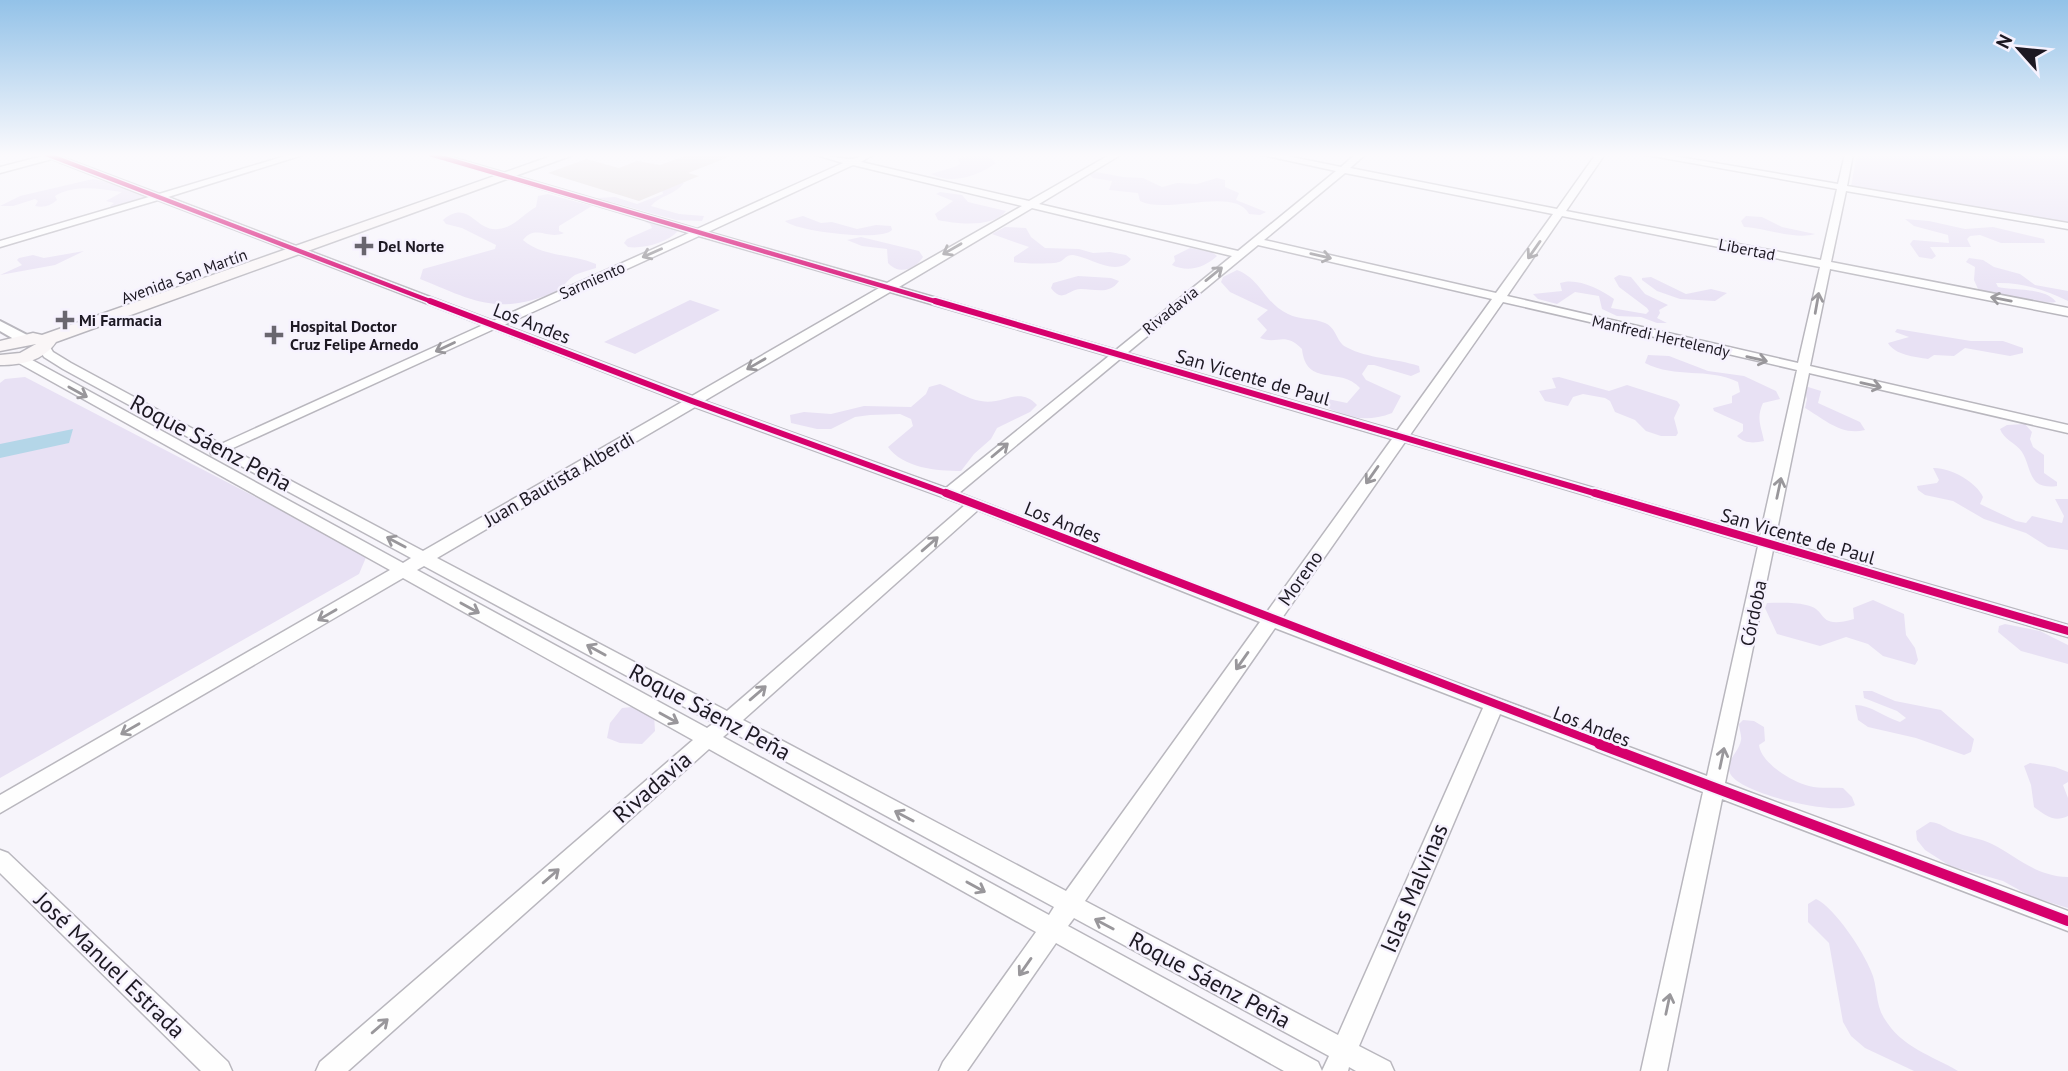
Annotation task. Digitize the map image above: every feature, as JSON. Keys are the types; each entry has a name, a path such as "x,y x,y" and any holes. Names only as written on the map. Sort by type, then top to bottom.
{"main road":[{"name":"Avenida San Martín","path":"6,359 429,204"},
{"path":"6,359 24,339 45,344"}],"street":[{"path":"0,244 135,204"},
{"name":"Los Andes","path":"177,204 692,401 976,504 1270,620 2068,921"},
{"name":"San Vicente de Paul","path":"600,204 2068,631"},
{"name":"Sarmiento","path":"200,459 760,204"},
{"path":"1029,204 1238,254"},
{"name":"Juan Bautista Alberdi","path":"0,805 1029,204"},
{"name":"Rivadavia","path":"948,494 1301,204"},
{"name":"Libertad","path":"1519,204 2068,312"},
{"name":"Moreno","path":"952,1071 1566,204"},
{"name":"Córdoba","path":"1654,1071 1838,204"},
{"path":"1940,204 2068,226"},
{"name":"Manfredi Hertelendy","path":"1254,241 2068,429"},
{"path":"0,325 24,339"},
{"name":"Roque Sáenz Peña","path":"45,344 48,354 67,366 1069,905 1340,1061 1381,1071"},
{"name":"Roque Sáenz Peña","path":"6,359 200,459 1309,1071"},
{"name":"Rivadavia","path":"329,1071 976,504"},
{"name":"Islas Malvinas","path":"1340,1061 1494,705"},
{"name":"José Manuel Estrada","path":"0,859 219,1071"}],"shaded area":[{"path":"36,204 52,204 41,207 35,206"},
{"path":"537,204 592,206 559,226 559,231 564,233 532,233 523,240 539,250 596,264 596,268 575,275 555,292 517,303 501,304 471,299 420,279 423,269 495,249 496,245 462,228 446,224 443,220 452,214 466,214 483,226 498,229 514,223"},
{"path":"618,204 653,204 651,206 679,214 704,216 702,221 676,220"},
{"path":"949,204 976,204 1006,211 993,220 964,223 938,220 935,214"},
{"path":"1235,204 1246,204 1266,212 1260,215 1249,214"},
{"path":"1959,204 2068,204 2068,222"},
{"path":"803,216 821,223 832,222 857,229 876,225 891,226 892,230 872,235 838,234 804,228 785,221"},
{"path":"1746,216 1762,217 1782,227 1815,234 1790,235 1744,227 1741,221"},
{"path":"1905,219 1965,229 1993,227 2044,239 2045,243 2001,243 1980,235 1970,236 1967,239 1971,247 1930,247 1936,256 1932,259 1919,257 1910,244 1913,240 1949,243 1948,235 1914,226"},
{"path":"650,220 678,231 668,239 654,244 628,247 624,243 627,239 652,228 645,222"},
{"path":"1005,227 1026,228 1031,237 1045,248 1110,252 1126,255 1131,259 1118,267 1073,255 1056,263 1014,262 1014,257 1029,247 992,234"},
{"path":"861,237 919,251 923,257 911,268 897,269 888,263 887,249 862,246 847,240"},
{"path":"1190,248 1212,252 1217,256 1196,268 1185,269 1172,265 1174,256"},
{"path":"84,251 55,265 0,275 22,265 17,260 19,258 33,255 44,258"},
{"path":"1969,258 1983,260 1994,267 2020,274 2035,285 2068,291 2068,301 2024,285 1996,283 1998,287 2045,294 2056,302 2029,301 1978,289 1974,280 1975,267 1966,262"},
{"path":"1237,270 1252,279 1280,309 1293,316 1329,325 1346,347 1363,354 1419,366 1420,372 1411,376 1374,365 1368,365 1362,374 1366,380 1401,396 1392,413 1360,418 1331,410 1311,399 1313,396 1347,403 1360,388 1343,378 1317,373 1305,361 1302,349 1286,339 1260,338 1267,330 1257,319 1268,310 1230,292 1221,282 1223,277"},
{"path":"1619,275 1631,277 1645,294 1668,305 1659,310 1657,318 1667,323 1657,323 1641,317 1617,316 1602,309 1599,296 1575,292 1557,304 1538,299 1533,294 1562,291 1560,283 1581,283 1614,299 1611,308 1646,314 1649,311 1647,308 1619,287 1614,278"},
{"path":"1078,276 1119,281 1107,290 1081,289 1062,295 1051,288 1053,283"},
{"path":"1651,277 1686,294 1711,289 1727,293 1715,301 1680,299 1657,291 1642,280"},
{"path":"690,300 720,310 635,354 604,342"},
{"path":"1897,329 1971,341 2003,341 2023,348 2023,353 2010,356 1965,348 1954,356 1934,355 1928,359 1917,357 1900,353 1888,343 1909,337 1895,332"},
{"path":"1648,355 1669,356 1708,371 1744,376 1776,391 1780,399 1763,403 1761,408 1760,422 1764,441 1750,442 1740,439 1737,436 1743,431 1743,424 1714,411 1713,408 1732,403 1732,396 1740,392 1738,382 1715,375 1657,368 1645,363"},
{"path":"25,377 367,555 359,574 0,778 0,383 5,379"},
{"path":"1559,377 1609,391 1627,385 1677,401 1680,405 1674,418 1678,433 1676,436 1661,436 1646,431 1635,420 1615,412 1610,401 1605,398 1583,394 1573,397 1568,406 1545,401 1539,391 1556,388 1552,378"},
{"path":"940,384 976,400 989,402 1017,396 1030,399 1037,405 1030,412 997,428 991,439 974,454 961,471 921,467 894,454 888,447 913,426 911,419 900,414 855,417 831,429 791,423 790,415 804,412 831,414 864,406 911,407 926,394 929,387"},
{"path":"1808,387 1821,391 1818,403 1860,422 1865,430 1840,429 1805,408 1807,399 1804,389"},
{"path":"2025,424 2032,432 2030,439 2033,447 2044,455 2044,473 2057,482 2057,486 2036,482 2022,452 2000,429 2007,425"},
{"path":"1933,468 1962,476 1980,491 1983,497 1980,504 2016,521 2026,523 2032,516 2062,523 2064,516 2055,499 2068,499 2068,550 2048,547 2026,533 1984,519 1953,501 1925,495 1917,486 1937,483 1939,480"},
{"path":"1873,600 1904,614 1906,635 1915,648 1918,660 1915,665 1883,656 1868,644 1846,637 1820,646 1777,634 1765,608 1767,603 1801,604 1813,607 1828,620 1842,622 1854,619 1853,608"},
{"path":"2005,624 2040,631 2068,645 2068,664 2021,651 1998,632 1999,626"},
{"path":"1863,691 1872,691 1895,701 1941,710 1974,739 1971,752 1964,755 1916,738 1868,727 1858,720 1855,705 1867,707 1900,722 1906,718 1897,711 1864,698"},
{"path":"642,706 654,715 655,731 642,744 620,743 607,738 610,723 622,708"},
{"path":"1743,720 1754,721 1764,727 1765,741 1759,745 1761,752 1778,771 1809,786 1843,788 1852,797 1855,805 1845,808 1811,806 1771,796 1739,782 1731,775 1729,766 1740,745 1739,724"},
{"path":"2030,763 2068,772 2068,782 2063,785 2068,798 2068,816 2054,818 2034,807 2031,785 2024,766"},
{"path":"1930,822 1987,842 2037,870 2068,877 2068,908 2032,897 2003,881 1950,866 1925,850 1917,840 1916,831"},
{"path":"1816,899 1840,920 1862,953 1873,977 1881,1013 1891,1028 1908,1044 1958,1071 1914,1071 1865,1048 1851,1036 1843,1022 1829,943 1808,922 1808,904"}],"water":[{"path":"73,429 69,443 0,458 0,444"}],"cycle path":[{"path":"177,204 692,401 976,504 1271,620 2068,921"},
{"path":"602,204 2068,631"}],"place":[{"name":"Del Norte","path":"364,246"},
{"name":"Mi Farmacia","path":"65,320"},
{"name":"Hospital Doctor Cruz Felipe Arnedo","path":"274,335"}]}
